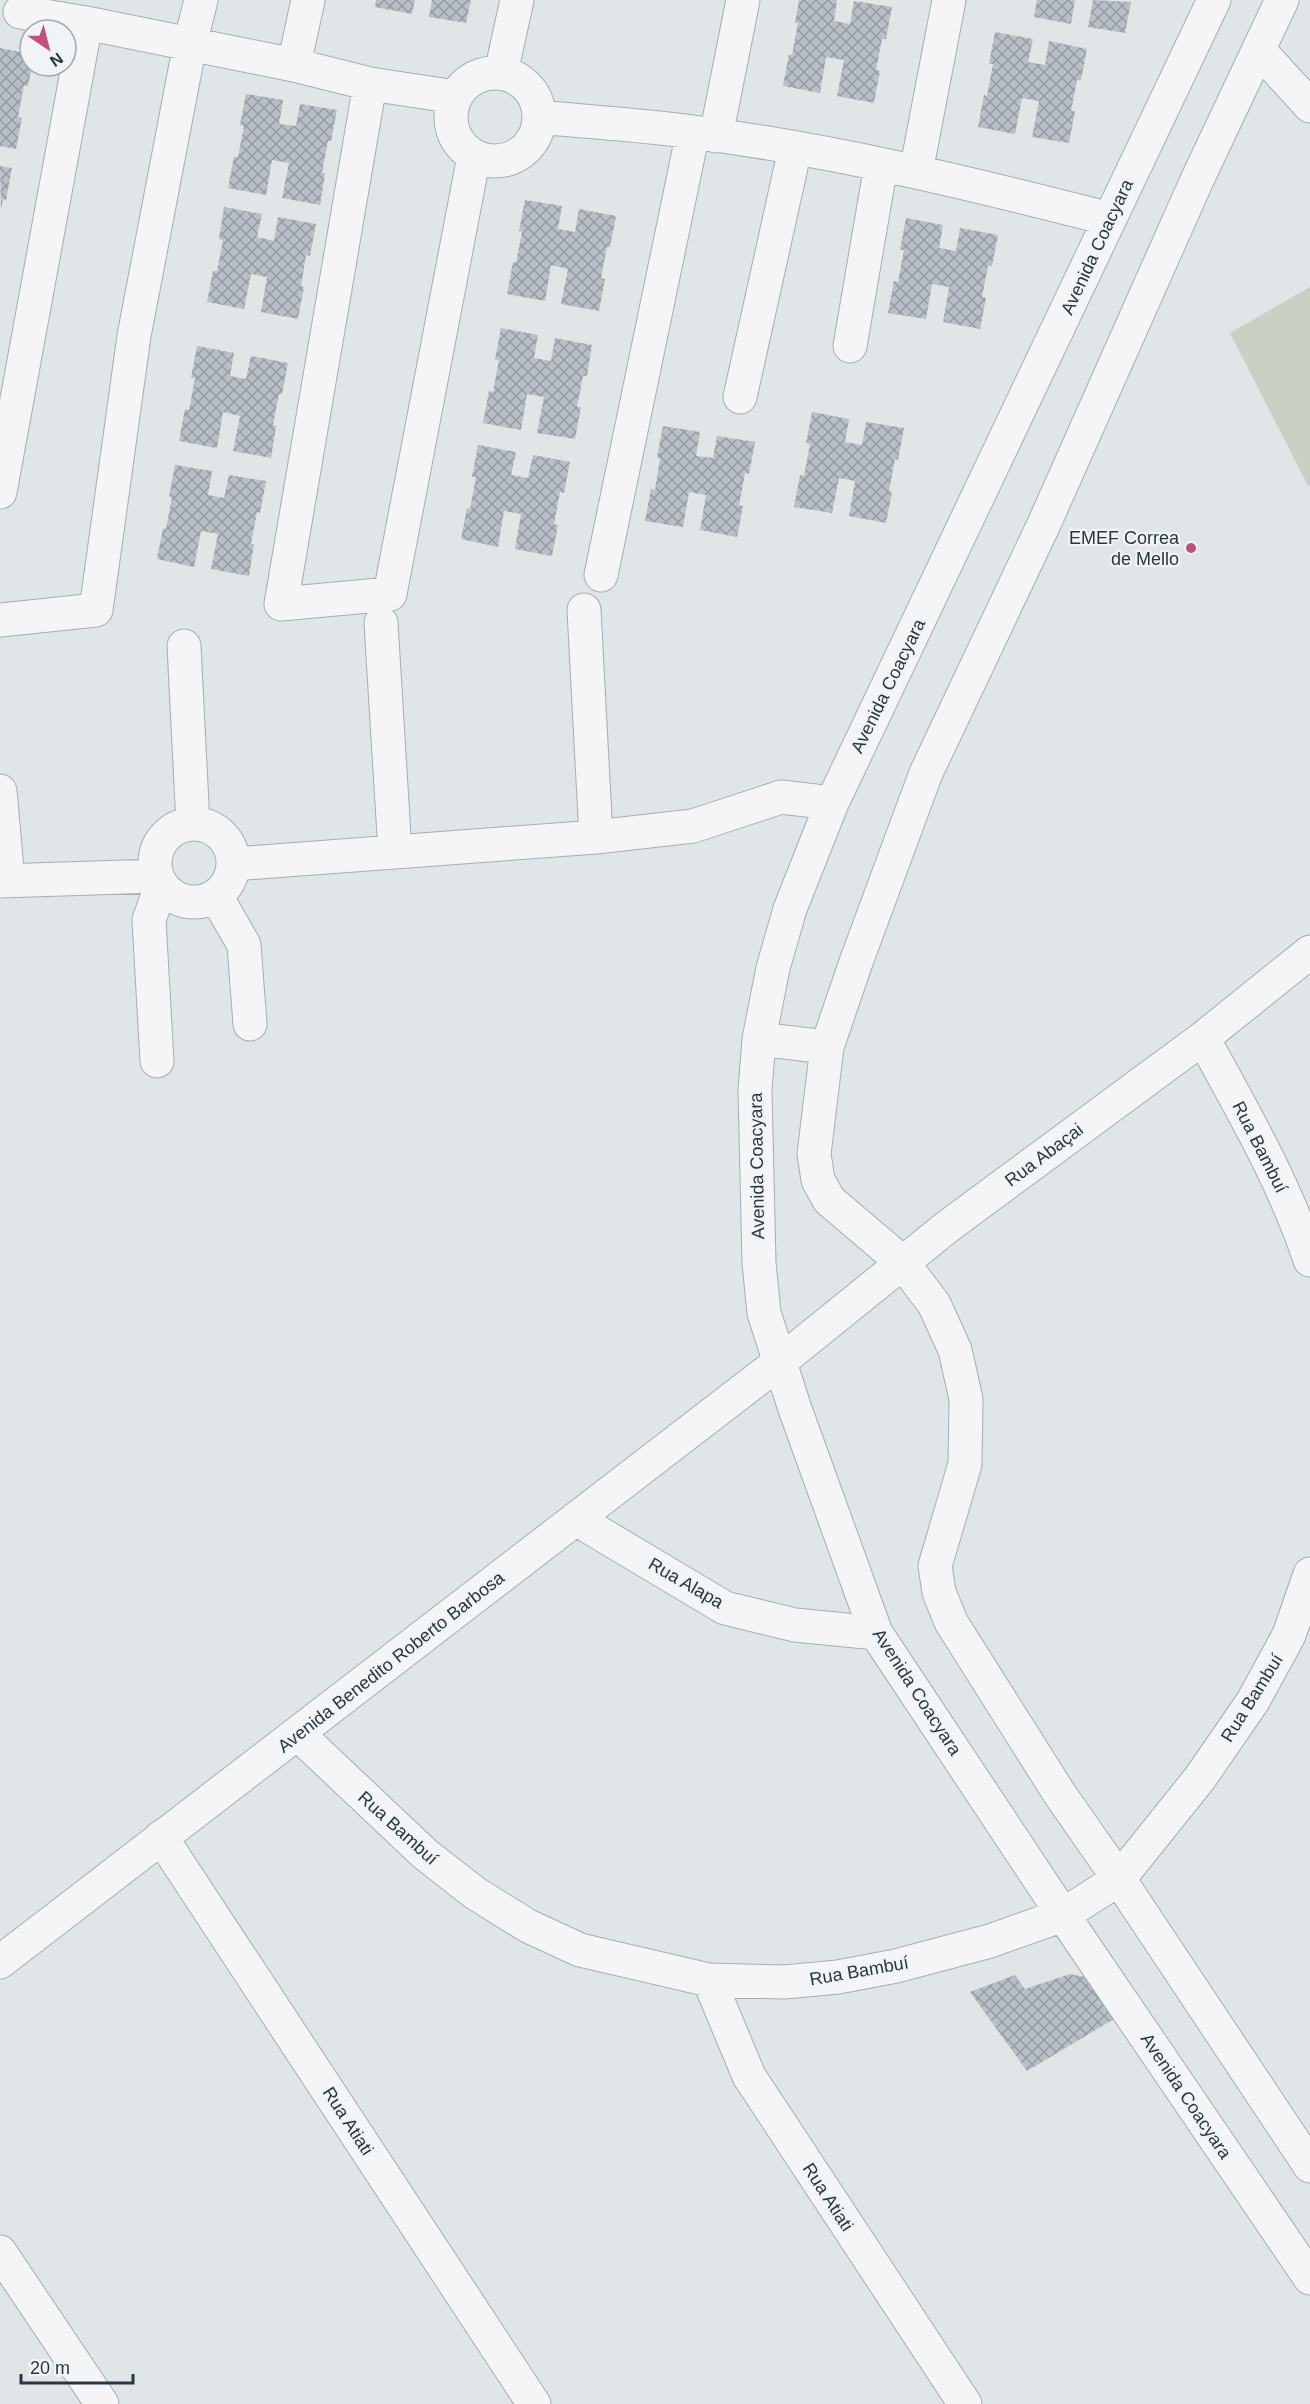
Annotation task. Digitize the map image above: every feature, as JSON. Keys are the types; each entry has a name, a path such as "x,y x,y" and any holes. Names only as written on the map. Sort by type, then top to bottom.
{"street":[{"path":"0,620 96,610 134,336 190,44 201,0"},
{"path":"294,65 308,0"},
{"path":"501,73 517,0"},
{"path":"601,575 705,134 743,0"},
{"path":"916,172 949,0"},
{"name":"Avenida Coacyara","path":"1214,0 832,803 790,909 773,968 759,1039 755,1090 759,1263 764,1313 798,1419 876,1633 1063,1915 1310,2278"},
{"path":"1282,0 1197,180 1044,524 926,773 827,1047 814,1154 818,1180 829,1200 902,1262 934,1304 955,1350 966,1399 965,1464 935,1566 939,1592 951,1622 1059,1793 1310,2166"},
{"path":"20,12 294,65 370,84 456,97"},
{"path":"0,492 86,23"},
{"path":"1259,50 1310,106"},
{"path":"501,73 524,83 535,99 539,117 536,132 529,146 517,155 503,160 489,161 474,156 463,148 455,137 451,124 451,110 463,86 474,78 501,73"},
{"path":"370,84 281,604 390,594 474,156"},
{"path":"539,117 705,134 795,149 916,172 1110,219"},
{"path":"740,397 795,149"},
{"path":"850,346 881,165"},
{"path":"584,610 596,837"},
{"path":"381,623 395,852"},
{"path":"184,646 193,824"},
{"path":"0,791 4,881 159,881 176,898 192,903 216,896 228,882 233,864 232,851 226,840 206,825 193,824 178,826 158,847 154,861 159,881 148,920 157,1061"},
{"path":"233,864 596,837 693,826 781,797 832,803"},
{"path":"216,896 244,945 250,1024"},
{"name":"Rua Abaçai","path":"781,1361 902,1262 1203,1038 1310,952"},
{"name":"Rua Bambuí","path":"1203,1038 1263,1148 1299,1225 1310,1260"},
{"path":"759,1039 827,1047"},
{"name":"Avenida Benedito Roberto Barbosa","path":"0,1962 781,1361"},
{"name":"Rua Alapa","path":"576,1519 725,1608 795,1624 876,1633"},
{"name":"Rua Bambuí","path":"298,1734 425,1854 476,1893 528,1926 580,1950 709,1980 784,1982 838,1977 896,1966 990,1941 1063,1915 1119,1879 1200,1778 1253,1701 1289,1635 1310,1574"},
{"name":"Rua Atiati","path":"161,1837 534,2404"},
{"name":"Rua Atiati","path":"709,1980 749,2076 965,2404"},
{"path":"0,2252 102,2404"}],"green space":[{"path":"1310,287 1310,485 1308,486 1230,333"}],"building":[{"path":"376,0 415,0 412,14 375,7"},
{"path":"432,0 471,0 466,23 429,17"},
{"path":"799,0 837,0 834,21 850,24 854,1 892,7 886,39 882,39 876,70 880,71 874,103 837,96 844,60 826,57 820,93 783,86 798,23 795,23"},
{"path":"1037,0 1075,0 1071,24 1034,17"},
{"path":"1093,0 1131,2 1125,33 1088,27"},
{"path":"995,32 1033,39 1028,62 1045,65 1049,41 1087,49 1081,80 1077,80 1071,111 1075,111 1069,143 1032,137 1039,101 1022,98 1015,134 978,127 993,64 989,64"},
{"path":"0,48 18,52 18,78 30,78 28,86 24,85 18,117 22,118 16,149 0,146"},
{"path":"246,94 283,100 279,124 296,126 300,104 337,110 322,173 325,173 320,205 282,198 289,163 272,160 266,195 228,188 234,157 238,157 244,126 240,125"},
{"path":"0,166 12,168 6,200 3,199 1,210"},
{"path":"525,200 562,206 558,229 575,232 579,209 616,216 601,278 605,279 599,311 561,304 568,269 551,265 545,301 507,294 522,232 519,231"},
{"path":"224,207 262,214 257,237 274,241 278,217 316,224 310,256 306,255 301,286 304,287 298,319 261,312 267,277 251,274 244,309 207,302 213,271 217,271 223,240 219,239"},
{"path":"906,218 943,225 939,248 956,251 960,228 998,235 992,266 988,266 982,297 986,298 980,329 943,322 949,287 932,284 926,319 888,313 894,281 898,282 904,250 900,250"},
{"path":"501,328 538,335 534,358 551,361 555,338 592,345 587,376 583,376 577,407 581,407 575,439 537,433 544,397 527,394 521,430 483,423 489,391 493,392 499,360 495,360"},
{"path":"197,346 234,353 230,376 246,379 251,356 288,363 273,425 276,426 271,458 233,451 240,416 223,412 217,448 179,441 185,409 189,410 195,378 191,378"},
{"path":"812,412 849,419 845,442 862,445 866,422 904,428 898,460 895,459 886,523 849,516 855,481 839,478 832,513 794,507 800,475 804,476 810,444 806,443"},
{"path":"663,426 700,432 696,456 713,458 717,436 755,442 749,474 745,473 739,505 743,506 737,537 700,530 706,495 689,492 683,527 645,521 651,489 655,490 660,458 657,457"},
{"path":"478,445 516,452 511,475 528,478 533,455 570,462 564,493 560,492 554,524 558,525 552,556 515,549 521,514 504,511 498,547 461,539 476,477 472,477"},
{"path":"175,465 212,471 208,495 224,498 229,475 266,481 251,544 254,544 249,576 211,569 218,534 201,531 194,567 157,559 163,528 166,529"},
{"path":"1070,1974 1090,1978 1119,2016 1027,2071 970,1992 1015,1975 1025,1989"}],"place":[{"name":"EMEF Correa de Mello","path":"1191,548"}]}
